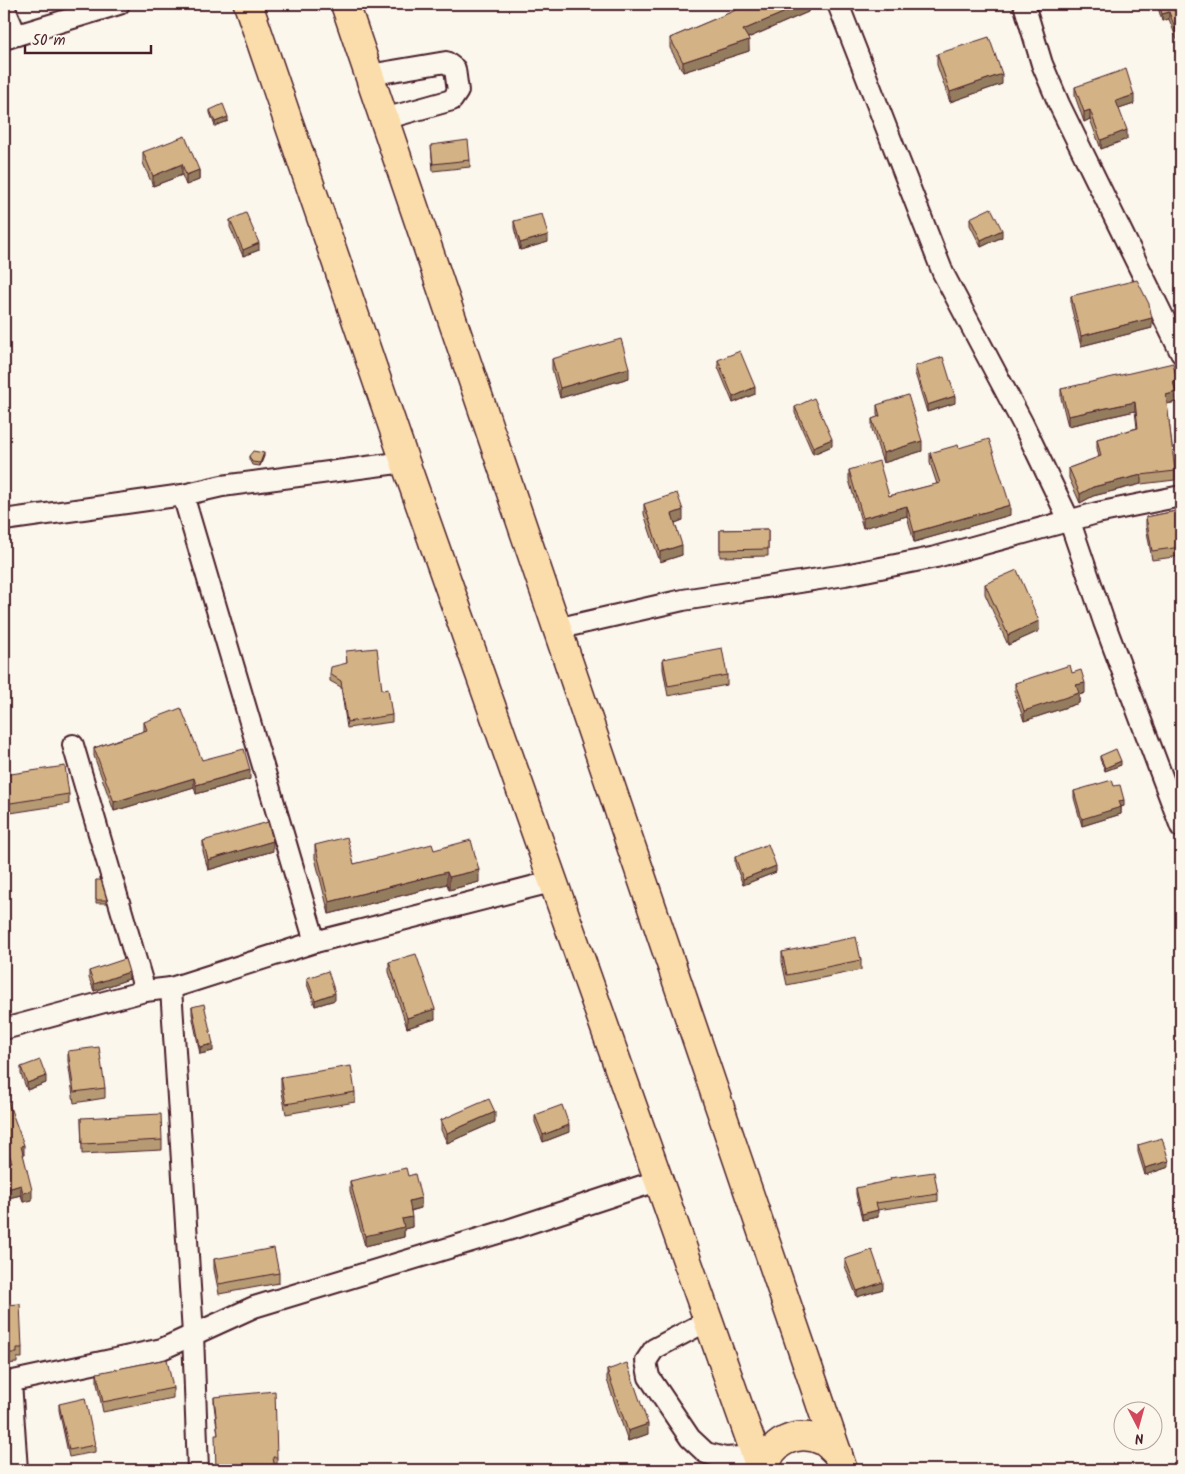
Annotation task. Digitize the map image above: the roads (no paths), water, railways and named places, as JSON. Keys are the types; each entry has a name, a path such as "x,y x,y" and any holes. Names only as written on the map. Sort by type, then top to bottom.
{"highway":[{"path":"248,4 405,462 761,1465"},
{"path":"345,4 556,629 841,1462"},
{"path":"761,1465 771,1450 792,1438 813,1438 824,1442 841,1462"}],"street":[{"path":"4,7 10,37 119,4"},
{"path":"838,4 943,273 1023,424 1070,522 1104,622 1181,827"},
{"path":"1024,4 1042,64 1059,104 1181,353"},
{"path":"369,75 446,62 454,69 458,91 452,100 384,119"},
{"path":"4,520 183,495 222,486 405,462"},
{"path":"183,495 315,942"},
{"path":"556,629 683,600 846,575 936,557 1070,522 1097,513 1181,496"},
{"path":"73,745 145,991"},
{"path":"4,1029 145,991 171,988 315,942 555,881"},
{"path":"171,988 193,1334 198,1470"},
{"path":"17,1470 7,1382 162,1349 254,1307 508,1230 660,1180"},
{"path":"709,1320 654,1349 646,1361 649,1377 690,1438 706,1453 761,1465"}]}
